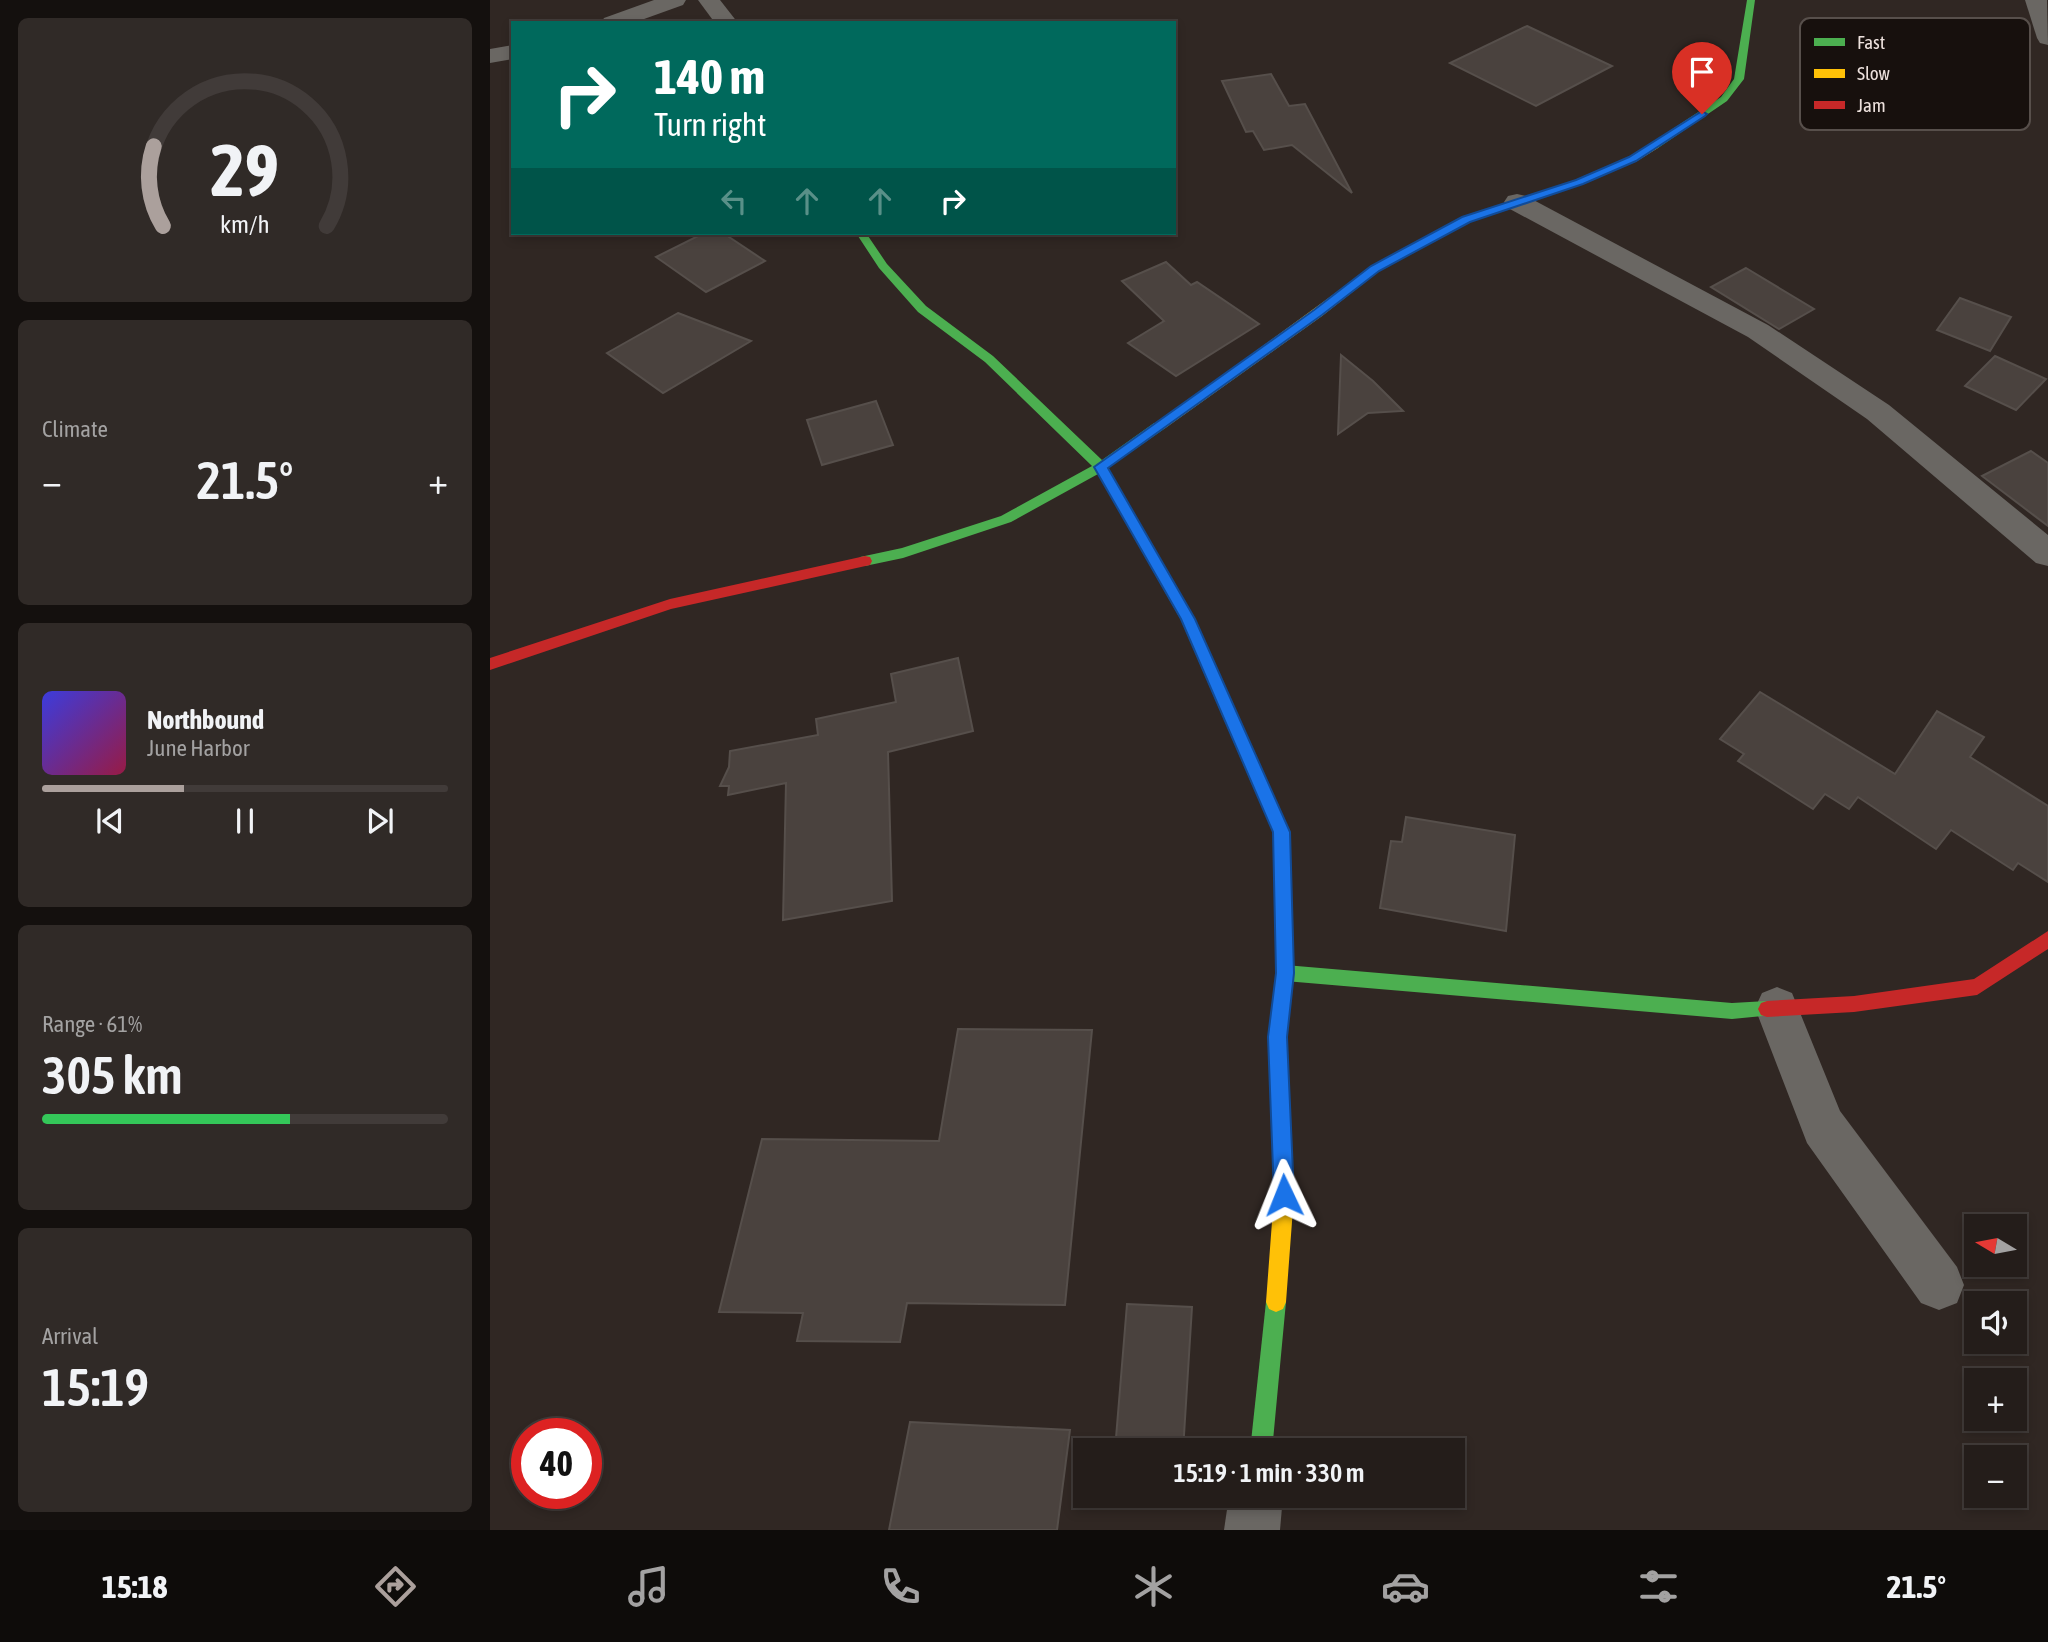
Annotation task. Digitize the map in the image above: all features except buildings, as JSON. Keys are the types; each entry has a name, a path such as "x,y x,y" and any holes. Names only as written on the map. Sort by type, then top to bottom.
{"street":[{"path":"617,21 675,0"},
{"path":"709,0 725,21"},
{"path":"490,664 670,604 903,553 1006,519 1101,467 1318,313 1375,269 1466,220 1579,182 1633,159 1724,99 1739,79 1746,16 1751,0"},
{"path":"2036,0 2048,38"},
{"path":"490,56 511,52"},
{"path":"1517,202 1758,331 1878,412 2048,554"},
{"path":"862,235 883,267 922,309 989,359 1101,467 1188,619 1282,832 1285,973 1278,1037 1284,1195 1272,1361 1263,1438"},
{"path":"1285,973 1719,1010 1777,1008 1854,1004 1977,987 2048,939"},
{"path":"1777,1008 1823,1127 1939,1285"},
{"path":"1252,1530 1255,1508"}],"traffic: fast":[{"path":"1654,146 1724,99 1739,79 1751,0"},
{"path":"862,235 883,266 922,309 989,359 1101,467 1188,619 1257,777"},
{"path":"865,561 903,553 1006,519 1101,467 1159,426"},
{"path":"1285,973 1732,1011 1767,1009"},
{"path":"1262,1438 1276,1302"}],"traffic: slow":[{"path":"1159,426 1375,269 1466,220 1579,182 1633,159 1654,146"},
{"path":"1257,777 1281,832 1285,973 1278,1037 1284,1195 1276,1302"}],"traffic: jam":[{"path":"490,664 670,604 865,561"},
{"path":"1767,1009 1854,1004 1977,987 2048,939"}],"route":[{"path":"1284,1195 1278,1037 1285,973 1282,832 1188,619 1101,467 1318,313 1375,269 1466,220 1579,182 1633,159 1702,114"}]}
